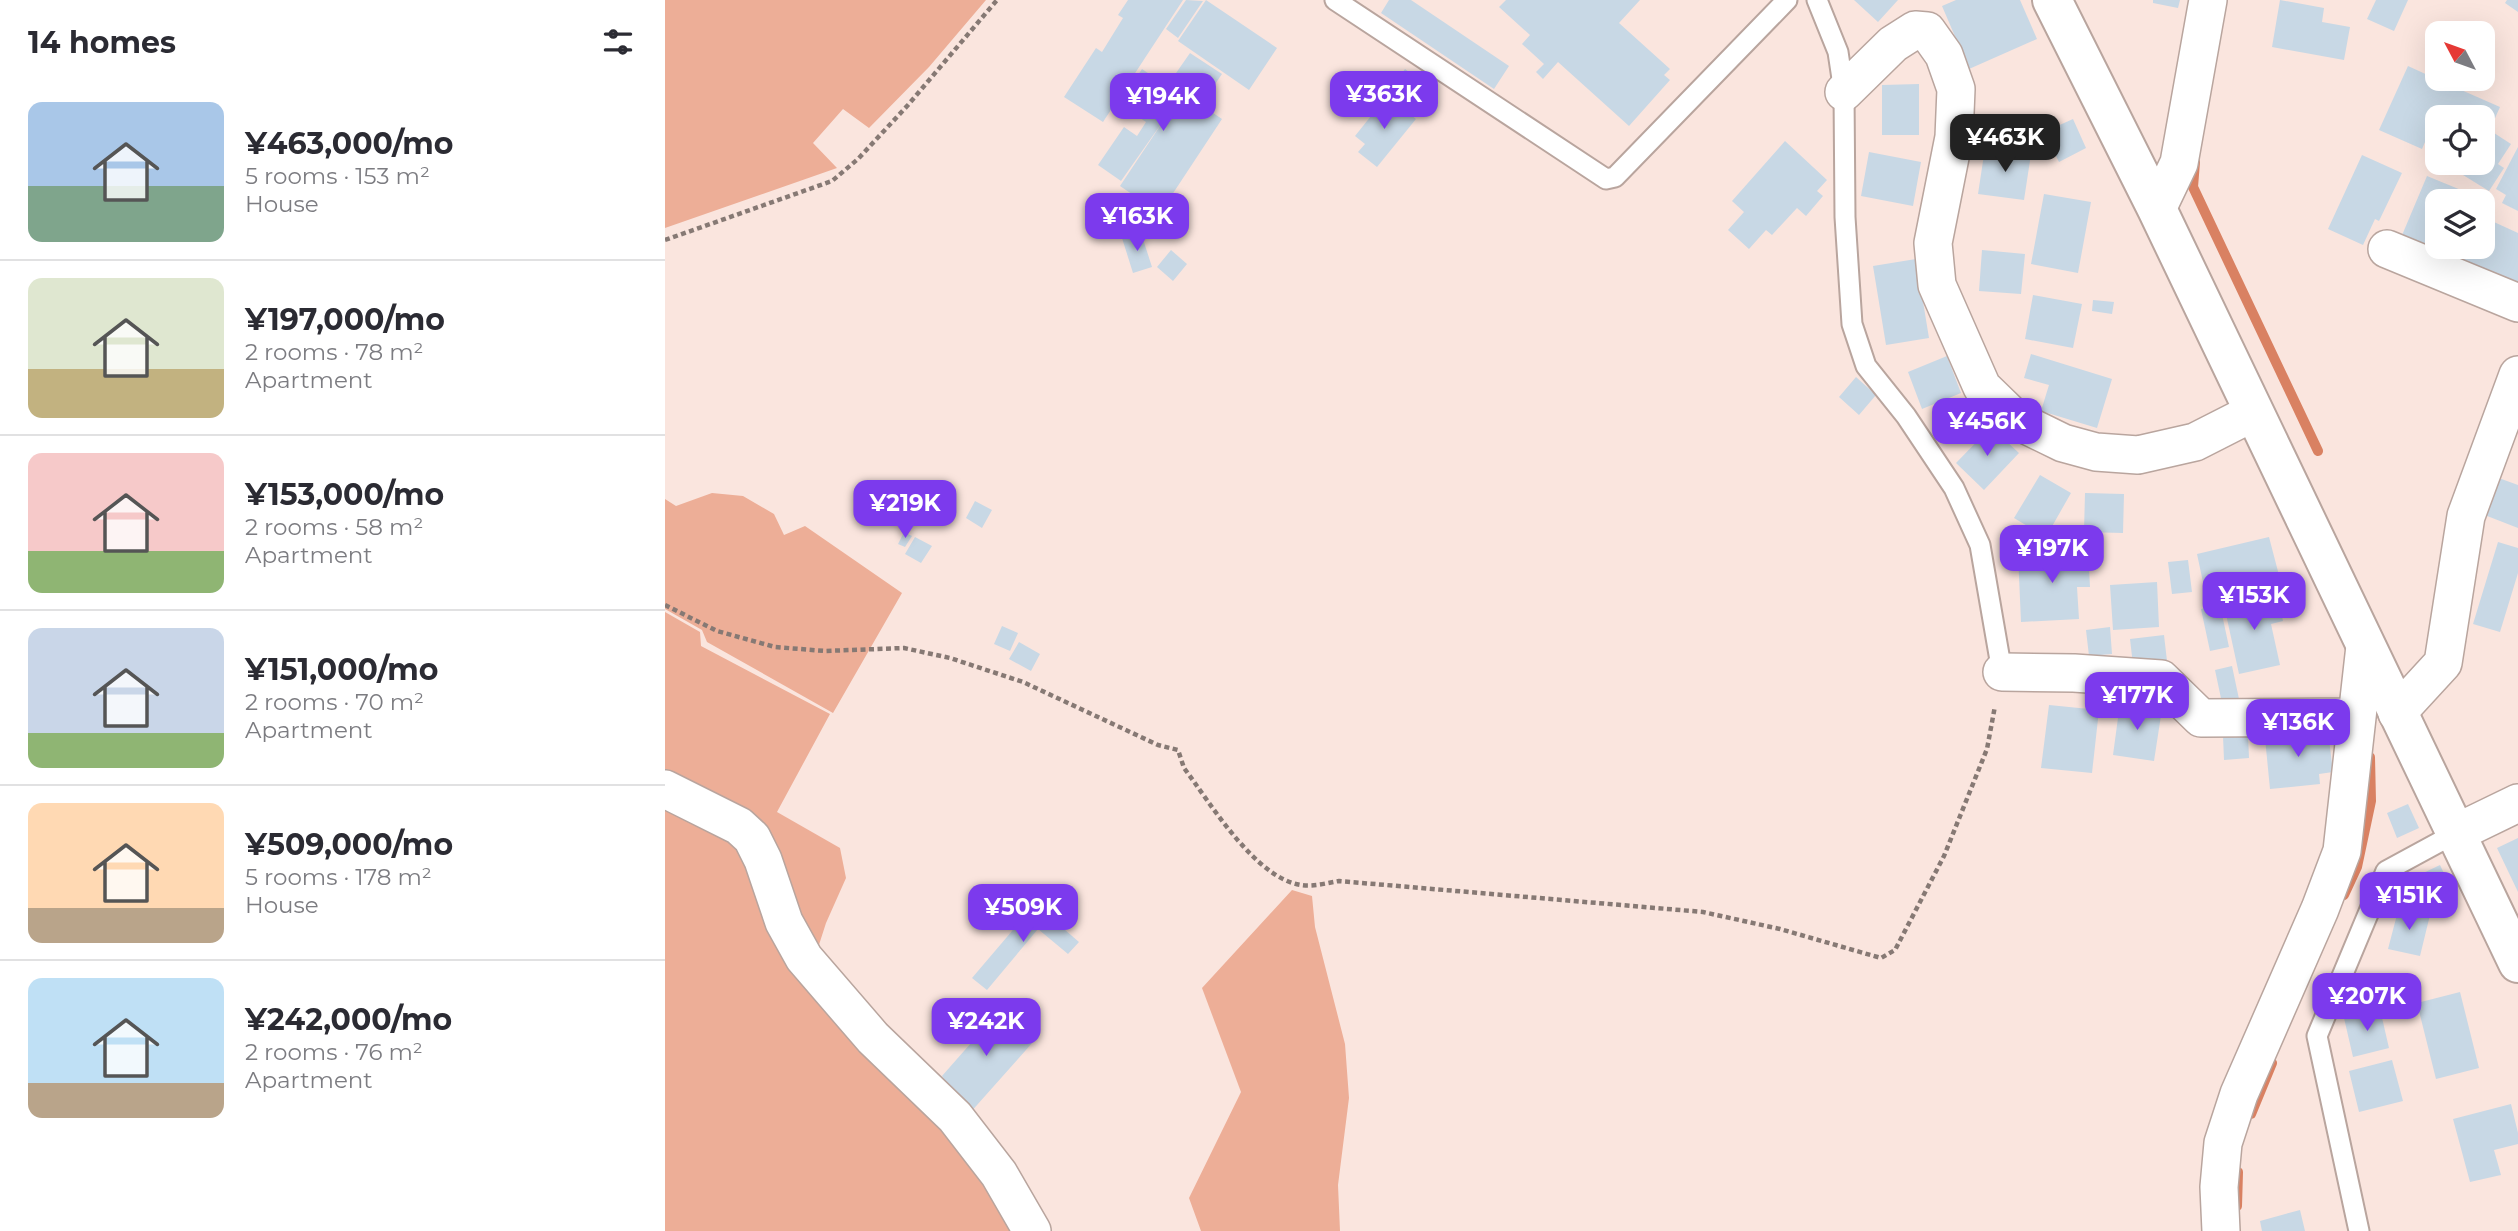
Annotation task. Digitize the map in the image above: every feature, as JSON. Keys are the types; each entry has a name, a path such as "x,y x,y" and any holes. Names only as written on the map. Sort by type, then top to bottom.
{"street":[{"path":"2052,0 2157,209 2518,963"},
{"path":"2157,209 2179,163 2209,0"},
{"path":"1844,93 1893,44 1915,30 1927,31 1944,55 1956,89 1954,137 1933,243 1937,285 1982,387 2016,420 2063,443 2096,452 2138,455 2196,442 2254,412"},
{"path":"2387,249 2518,303"},
{"path":"2397,713 2443,663 2466,516 2518,375"},
{"path":"2221,1231 2219,1186 2223,1143 2239,1094 2320,909 2341,851 2365,646"},
{"path":"2002,672 2074,673 2161,679 2201,718 2355,717"},
{"path":"665,789 739,826 752,838 763,860 784,922 804,958 873,1038 955,1117 999,1174 1032,1231"},
{"path":"2456,833 2518,803"}],"lane":[{"path":"1335,0 1606,179 1615,177 1787,0"},
{"path":"1817,0 1838,52 1844,93 1845,217 1852,324 1866,366 1906,416 1954,488 1980,545 2002,672"},
{"path":"2359,1231 2317,1036 2386,871 2456,833"}],"path":[{"path":"665,240 832,181 858,159 908,105 997,0"},
{"path":"665,605 717,631 775,647 825,651 904,648 950,658 1023,682 1158,746 1178,750 1184,768 1253,859 1282,880 1302,886 1339,881 1703,912 1780,929 1881,958 1895,950 1944,856 1987,749 2002,672"}],"shaded area":[{"path":"665,0 986,0 929,67 869,128 843,109 813,143 837,168 665,228"},
{"path":"712,493 743,496 774,514 784,535 805,526 902,593 833,713 707,642 702,630 665,609 665,499 676,506"},
{"path":"665,612 700,632 701,646 830,714 777,812 840,848 846,878 817,951 950,1128 1016,1231 665,1231"},
{"path":"1292,890 1312,896 1315,927 1345,1044 1349,1098 1338,1185 1340,1231 1201,1231 1189,1198 1241,1092 1202,988"}],"building":[{"path":"1128,0 1183,0 1103,122 1064,97 1096,48 1102,52 1123,18 1118,15"},
{"path":"1186,0 1203,1 1178,38 1166,29"},
{"path":"1206,0 1277,48 1249,90 1178,41"},
{"path":"1389,0 1411,0 1509,66 1494,89 1381,13"},
{"path":"1506,0 1640,0 1619,23 1670,69 1664,75 1670,80 1629,126 1558,62 1543,79 1536,72 1544,64 1522,44 1530,35 1499,7"},
{"path":"1854,0 1898,0 1878,22"},
{"path":"1956,0 2020,0 2037,39 1969,69 1942,6"},
{"path":"2153,0 2180,0 2178,8 2153,3"},
{"path":"2280,0 2324,8 2322,22 2350,27 2344,60 2272,47"},
{"path":"2376,0 2408,0 2394,31 2367,19"},
{"path":"2507,0 2518,0 2518,12 2505,3"},
{"path":"1190,53 1222,74 1209,93 1190,80 1182,92 1222,119 1160,213 1120,186 1166,117 1121,181 1098,165 1124,127 1137,136 1146,122 1119,104 1142,69 1167,86"},
{"path":"2408,66 2425,74 2425,91 2464,91 2500,107 2495,118 2495,105 2425,105 2425,142 2422,149 2379,130"},
{"path":"1405,69 1436,92 1420,113 1398,96 1405,88 1396,81"},
{"path":"1919,84 1919,135 1882,135 1882,85"},
{"path":"1387,96 1416,119 1377,167 1358,152 1365,144 1355,136"},
{"path":"2073,119 2086,148 2059,162 2044,132"},
{"path":"2495,134 2511,144 2498,164 2504,168 2490,189 2463,175 2495,175"},
{"path":"1785,141 1827,180 1817,191 1823,196 1806,216 1797,208 1772,235 1766,230 1749,249 1728,230 1744,212 1732,201"},
{"path":"2518,147 2518,211 2502,203 2506,195 2496,189"},
{"path":"1985,148 2031,154 2024,200 1978,194"},
{"path":"1869,152 1921,162 1913,206 1861,196"},
{"path":"2362,155 2402,173 2379,221 2375,219 2363,245 2328,229"},
{"path":"2427,176 2459,189 2425,189 2425,250 2400,240"},
{"path":"2044,194 2091,202 2078,273 2031,264"},
{"path":"2495,222 2518,233 2518,296 2453,259 2495,259"},
{"path":"1141,233 1152,267 1133,273 1122,238"},
{"path":"1171,250 1187,264 1173,281 1157,267"},
{"path":"1982,250 2025,254 2021,294 1979,291"},
{"path":"1916,259 1929,338 1886,345 1873,266"},
{"path":"2033,295 2082,304 2073,348 2025,339"},
{"path":"2093,300 2114,302 2112,314 2092,311"},
{"path":"2031,354 2112,379 2097,428 2041,411 2049,385 2024,378"},
{"path":"1947,356 1961,393 1922,409 1908,372"},
{"path":"1856,377 1876,395 1859,415 1839,397"},
{"path":"1991,427 2019,453 1984,490 1956,463"},
{"path":"2040,475 2071,493 2046,537 2014,518"},
{"path":"2496,477 2518,485 2518,528 2482,514"},
{"path":"2085,493 2124,494 2123,533 2084,532"},
{"path":"975,501 992,510 982,528 966,518"},
{"path":"904,532 912,536 905,547 898,544"},
{"path":"915,537 932,546 921,563 905,554"},
{"path":"2269,537 2281,583 2207,601 2197,554"},
{"path":"2498,542 2518,548 2518,573 2500,632 2473,624"},
{"path":"2088,550 2090,587 2077,587 2079,619 2021,622 2018,554"},
{"path":"2188,560 2192,592 2172,594 2168,562"},
{"path":"2157,582 2159,627 2113,630 2110,585"},
{"path":"2277,593 2283,621 2271,624 2280,665 2239,674 2224,605"},
{"path":"2220,605 2229,647 2210,651 2201,609"},
{"path":"1002,626 1018,633 1010,651 994,644"},
{"path":"2110,627 2112,654 2089,656 2086,630"},
{"path":"2164,635 2167,661 2133,665 2130,639"},
{"path":"1019,642 1040,654 1031,671 1009,659"},
{"path":"2232,666 2239,699 2222,703 2215,670"},
{"path":"2120,703 2162,709 2154,761 2113,755"},
{"path":"2049,705 2099,710 2092,773 2041,768"},
{"path":"2328,731 2333,772 2319,774 2320,784 2270,789 2265,738"},
{"path":"2248,735 2249,758 2224,760 2223,736"},
{"path":"2408,804 2419,828 2397,838 2387,813"},
{"path":"2518,838 2518,892 2497,848"},
{"path":"2440,865 2456,899 2435,909 2419,875"},
{"path":"1035,904 1079,942 1068,954 1038,929 987,990 972,978"},
{"path":"2399,907 2430,915 2420,956 2388,949"},
{"path":"2460,992 2479,1068 2436,1079 2417,1003"},
{"path":"986,1001 1033,1042 969,1114 942,1076 986,1026 977,1010"},
{"path":"2380,1009 2389,1048 2353,1057 2344,1018"},
{"path":"2392,1060 2403,1101 2359,1112 2349,1071"},
{"path":"2511,1104 2518,1144 2494,1150 2501,1175 2470,1182 2453,1119"},
{"path":"2300,1210 2305,1231 2262,1231 2260,1221"}],"waterway":[{"path":"2195,162 2193,187 2318,451"},
{"path":"2344,895 2357,867 2371,801 2370,757"},
{"path":"2251,1114 2272,1063"},
{"path":"2237,1206 2238,1172"}]}
